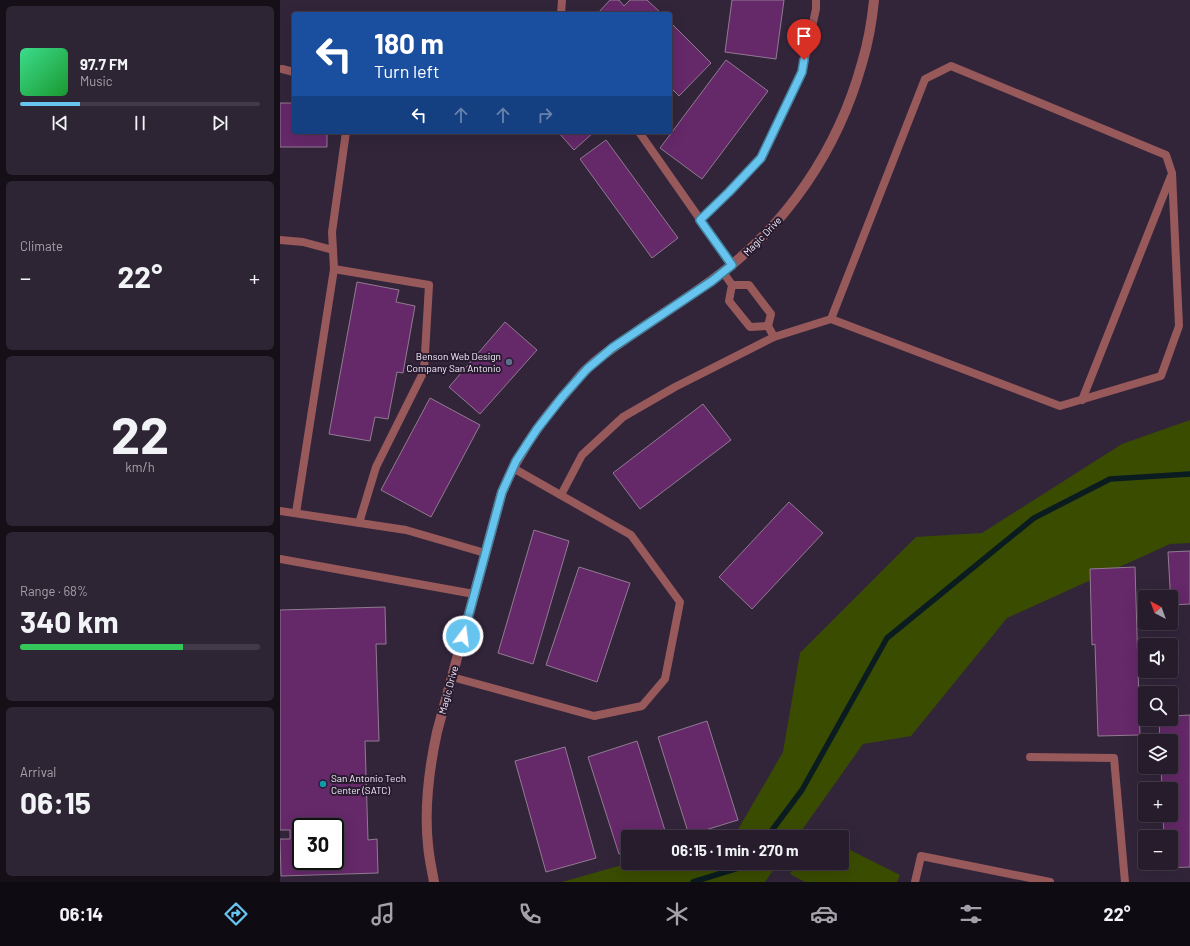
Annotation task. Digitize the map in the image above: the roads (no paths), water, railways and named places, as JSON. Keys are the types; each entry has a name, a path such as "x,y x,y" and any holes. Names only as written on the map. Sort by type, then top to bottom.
{"street":[{"name":"Magic Drive","path":"434,882 428,845 427,805 430,766 437,732 502,492 516,461 537,429 587,369 612,348 732,265 773,226 799,194 822,160 841,123 856,85 867,45 874,0"}],"lane":[{"path":"562,0 562,12"},
{"path":"700,220 761,158 802,72 816,9 816,0"},
{"path":"561,496 582,455 623,417 675,387 774,337 831,319 1060,406 1161,376 1179,326 1172,173 1166,155 951,66 925,79 831,319"},
{"path":"282,69 292,72"},
{"path":"296,513 334,269 332,232 346,134"},
{"path":"640,134 732,265"},
{"path":"1082,400 1172,173"},
{"path":"280,240 303,242 333,250"},
{"path":"334,269 429,285 424,371 376,467 359,523"},
{"path":"723,272 732,285 729,300 750,327 768,326"},
{"path":"732,285 749,285 771,314 768,326 774,337"},
{"path":"452,677 594,716 642,706 666,679 680,602 631,535 513,468"},
{"path":"280,511 406,530 485,553"},
{"path":"280,558 474,594"},
{"path":"1030,757 1114,758 1126,882"},
{"path":"915,882 921,856 1050,882"}],"waterway":[{"path":"772,830 802,790 887,638 1034,518 1110,479 1190,474"},
{"path":"693,882 732,870"}],"place":[{"name":"Benson Web Design Company San Antonio","path":"509,362"},
{"name":"San Antonio Tech Center (SATC)","path":"323,784"}]}
